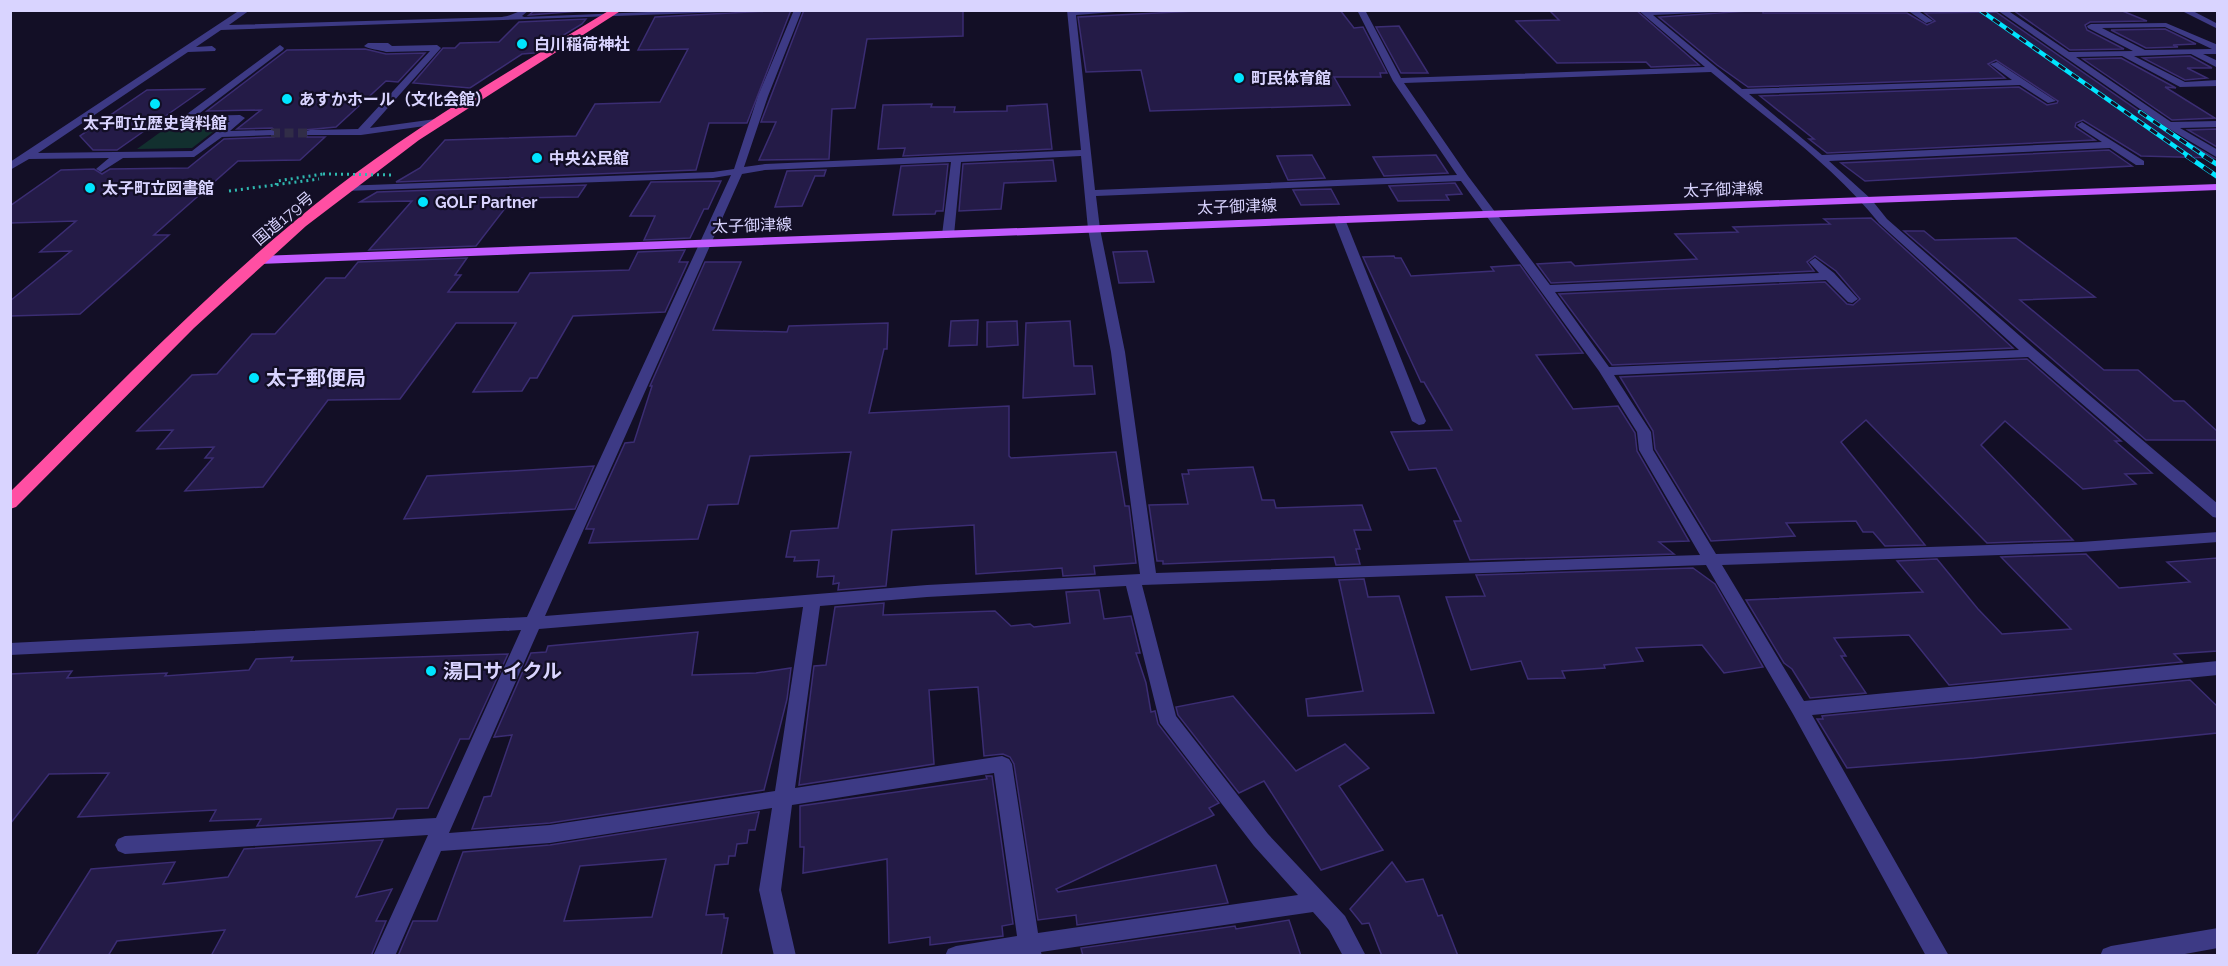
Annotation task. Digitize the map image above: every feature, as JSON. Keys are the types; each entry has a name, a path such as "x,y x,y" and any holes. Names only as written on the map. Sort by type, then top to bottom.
{"highway":[{"name":"国道179号","path":"10,503 222,293 345,188 443,121 613,14"}],"main road":[{"name":"太子御津線","path":"259,260 2217,187"}],"street":[{"path":"10,167 246,10"},
{"path":"515,18 525,10"},
{"path":"218,28 779,10"},
{"path":"384,956 738,171 763,96 798,10"},
{"path":"1138,10 1071,12 1092,193 1094,229 1118,352 1141,580 1167,718 1261,840 1337,923 1355,956"},
{"path":"1361,10 1398,81 1464,178 1605,370 1644,432 1646,450 1799,709 1938,956"},
{"path":"1644,12 1757,10"},
{"path":"1911,10 1929,21"},
{"path":"2001,10 2169,125 2217,155"},
{"path":"2184,10 2217,27"},
{"path":"1644,12 1819,158 1867,201 1883,221 2031,354 2217,513"},
{"path":"2144,53 2091,26 2166,25 2217,49"},
{"path":"361,132 437,48 386,49 388,46 368,46"},
{"path":"27,156 194,154 240,118 186,119 280,48"},
{"path":"185,50 212,49"},
{"path":"2068,55 2217,49"},
{"path":"2192,51 2217,65"},
{"path":"2123,53 2182,85 2217,83"},
{"path":"1994,64 2051,101"},
{"path":"1398,81 1711,69"},
{"path":"1739,92 2022,82"},
{"path":"310,133 361,132 443,121"},
{"path":"2169,125 2217,124"},
{"path":"2082,125 2140,163"},
{"path":"220,134 271,133"},
{"path":"1819,158 2111,145"},
{"path":"345,188 545,183 591,178 713,175 765,167 1087,153"},
{"path":"101,169 120,155"},
{"path":"948,235 956,159"},
{"path":"1092,193 1464,178"},
{"path":"1339,219 1419,421"},
{"path":"1815,262 1852,299"},
{"path":"1547,289 1830,276"},
{"path":"1605,370 2031,354"},
{"path":"10,649 535,623 927,591 1141,580 2081,547 2217,537"},
{"path":"785,956 770,890 812,601"},
{"path":"1799,709 2217,668"},
{"path":"125,845 439,835 550,834 1002,764 1030,950"},
{"path":"956,956 1030,950 1317,902"},
{"path":"2111,956 2217,938"}],"path":[{"path":"276,185 277,181 323,174 394,175"},
{"path":"229,191 332,177"}],"green space":[{"path":"226,122 192,148 137,149 173,123"}],"building":[{"path":"535,10 593,10 529,15"},
{"path":"791,10 747,123 709,123 696,170 396,182 420,168 445,140 576,136 595,104 660,102 688,49 638,50 655,17"},
{"path":"804,10 963,10 963,36 867,39 855,108 832,109 829,159 759,160 776,122 761,122"},
{"path":"1216,10 1340,10 1354,28 1363,27 1387,73 1380,73 1381,77 1334,77 1350,105 1150,111 1141,70 1086,72 1078,17"},
{"path":"1549,10 1636,10 1699,65 1651,67 1646,62 1557,63 1516,21 1559,20"},
{"path":"1763,10 1763,13 1907,13 1927,25 1935,21 1925,13 1996,12 2165,129 2214,158 2141,156 2083,120 2076,123 2075,127 2095,140 1827,153 1809,139 1814,139 1760,96 2019,87 2047,105 2058,101 1996,60 1988,64 2005,78 1748,87 1717,65 1659,17"},
{"path":"2013,10 2120,10 2147,21 2090,22 2085,25 2087,30 2124,49 2070,50"},
{"path":"586,19 582,24 534,53 522,54 470,88 413,83 443,48 455,48 460,43 499,42 519,22"},
{"path":"1399,26 1428,73 1401,73 1376,27"},
{"path":"2165,29 2196,44 2146,48 2111,30"},
{"path":"365,49 386,54 425,53 398,82 386,81 336,127 305,130 307,137 325,137 300,160 238,161 154,235 169,235 80,314 10,316 10,301 71,251 40,252 76,221 10,223 10,206 61,170 94,169 102,174 110,169 188,168 224,139 274,137 276,131 272,128 237,129 261,110 207,111 287,50"},
{"path":"2190,56 2212,68 2187,68 2207,78 2185,80 2143,58"},
{"path":"2121,58 2176,88 2165,87 2215,118 2172,120 2083,59"},
{"name":"太子町立歴史資料館","path":"204,89 117,150 93,150 80,136 147,90"},
{"path":"932,104 931,107 955,107 954,112 1007,111 1007,106 1047,104 1052,149 903,156 905,148 878,149 883,105"},
{"path":"2217,129 2217,147 2188,130"},
{"path":"2109,150 2132,166 1865,181 1841,163"},
{"path":"1312,155 1325,178 1288,180 1277,156"},
{"path":"1436,155 1448,173 1384,176 1373,157"},
{"path":"1053,160 1056,181 1004,183 1001,209 959,211 963,164"},
{"path":"948,164 943,211 936,211 935,214 893,215 901,166"},
{"path":"826,170 824,176 815,176 802,206 775,207 787,171"},
{"path":"721,181 708,209 704,209 690,238 644,240 655,216 630,216 651,182"},
{"path":"1455,183 1462,194 1446,195 1449,200 1398,201 1389,186"},
{"path":"586,185 578,197 513,198 476,246 369,250 412,201 360,202 377,192"},
{"path":"1331,189 1339,204 1301,205 1293,190"},
{"path":"1871,218 2013,348 1612,365 1559,294 1825,282 1847,304 1853,305 1860,299 1836,271 1815,256 1807,262 1814,271 1551,283 1537,264 1571,262 1575,266 1697,259 1675,234 1738,232 1733,227 1830,224 1824,219"},
{"path":"1904,231 1924,231 1935,240 2016,238 2095,297 2020,300 2104,370 2138,370 2174,401 2184,401 2217,431 2217,440 2146,440"},
{"path":"685,250 679,262 688,262 665,312 573,316 537,378 530,378 522,391 473,392 516,323 456,323 400,399 328,400 263,487 185,491 213,458 205,458 214,447 157,449 173,430 137,431 192,375 217,374 252,334 275,334 326,278 345,278 358,262 467,258 455,275 461,275 448,292 518,292 530,273 629,270 638,252"},
{"path":"1147,251 1154,282 1119,283 1113,252"},
{"path":"1394,256 1401,258 1411,276 1494,271 1491,267 1520,265 1583,353 1536,355 1573,409 1618,406 1635,433 1637,451 1689,541 1659,542 1674,554 1470,560 1454,521 1461,521 1436,468 1409,470 1391,432 1452,430 1424,382 1421,382 1363,257"},
{"path":"705,262 741,262 713,330 787,332 789,326 888,323 887,349 884,349 869,413 1009,406 1009,456 1011,458 1116,452 1125,506 1129,506 1136,563 1094,566 1095,574 1063,576 1062,568 976,574 974,525 892,530 886,586 838,590 839,583 833,584 834,576 817,577 819,560 794,561 795,557 786,557 791,531 838,528 851,452 750,456 738,504 708,505 698,539 589,543 594,529 586,529 625,443 634,442 652,386 650,386"},
{"path":"978,320 977,345 949,346 951,321"},
{"path":"1017,321 1018,345 987,347 987,322"},
{"path":"1070,321 1074,366 1092,366 1095,394 1023,398 1026,323"},
{"path":"2027,359 2121,441 2115,441 2152,473 2125,474 2136,484 2083,489 2005,421 1981,445 2073,540 1987,543 1866,420 1841,442 1925,545 1885,546 1873,532 1863,532 1856,521 1786,523 1795,536 1711,541 1655,449 1653,431 1620,377"},
{"path":"594,466 575,509 404,519 427,476"},
{"path":"1253,467 1262,500 1274,500 1276,508 1362,505 1371,530 1354,530 1360,549 1356,549 1360,564 1336,565 1334,557 1163,564 1163,561 1157,561 1149,505 1188,504 1182,474 1189,474 1188,470"},
{"path":"2086,554 2119,588 2190,582 2167,562 2217,558 2217,651 2174,654 2182,662 1949,685 1909,635 1834,638 1846,656 1841,656 1866,693 1810,698 1792,669 1784,663 1746,600 1923,592 1897,561 1937,559 2002,634 2071,629 2001,557"},
{"path":"1693,568 1715,584 1763,667 1724,673 1702,645 1636,648 1643,661 1604,665 1605,668 1562,671 1565,678 1528,679 1521,661 1471,670 1446,597 1485,596 1476,575"},
{"path":"1364,579 1368,597 1399,596 1434,713 1308,716 1306,699 1363,691 1339,580"},
{"path":"1099,590 1104,619 1131,616 1140,653 1136,653 1146,683 1151,712 1155,711 1158,724 1219,803 1209,808 1214,815 1056,889 1058,892 1216,865 1228,903 1077,925 1076,915 1038,920 1014,764 1010,757 1003,754 984,756 978,687 929,690 934,764 799,785 814,666 826,665 835,607 884,603 883,615 995,611 1011,626 1030,624 1034,627 1070,623 1066,592"},
{"path":"698,632 692,675 756,673 791,668 787,699 764,790 550,823 472,829 484,797 491,796 512,735 494,737 531,653 546,652 548,646"},
{"path":"508,654 469,739 460,739 428,808 397,809 393,818 257,826 261,819 210,821 216,810 78,817 109,773 49,774 10,824 10,674 72,671 67,678 167,673 165,676 249,670 256,659 293,657 291,661"},
{"path":"2190,680 2217,706 2217,733 1974,758 1847,768 1817,719 1823,719 1822,716"},
{"path":"1233,696 1296,771 1345,744 1369,768 1339,786 1383,850 1321,870 1264,781 1239,793 1178,715 1176,707"},
{"path":"986,776 992,776 1013,924 1002,926 1003,936 930,945 930,937 889,943 887,859 803,873 804,847 800,847 800,806 987,779"},
{"path":"759,812 755,830 749,830 747,843 737,844 735,856 729,856 728,864 715,865 706,915 724,914 724,918 728,918 721,956 398,956 413,921 437,921 463,852 550,845","holes":["666,859 652,917 564,921 580,866"]},
{"path":"383,840 356,897 392,889 376,921 386,921 371,956 211,956 225,930 117,941 108,956 36,956 91,869 175,862 163,884 228,877 244,849"},
{"path":"1392,862 1406,882 1423,879 1438,916 1442,915 1458,956 1382,956 1369,923 1362,924 1350,909"},
{"path":"1289,920 1301,956 1083,956 1081,948 1235,926 1236,929"}],"tunnel":[{"path":"271,133 310,133"}],"railway":[{"path":"1980,10 2190,157"},
{"path":"2140,112 2206,157"},
{"path":"2187,156 2218,177"},
{"path":"2204,156 2218,165"}],"place":[{"name":"白川稲荷神社","path":"522,44"},
{"name":"町民体育館","path":"1239,78"},
{"name":"あすかホール（文化会館）","path":"287,99"},
{"name":"太子町立歴史資料館","path":"155,104"},
{"name":"中央公民館","path":"537,158"},
{"name":"太子町立図書館","path":"90,188"},
{"name":"GOLF Partner","path":"423,202"},
{"name":"太子郵便局","path":"254,378"},
{"name":"湯口サイクル","path":"431,671"}]}
